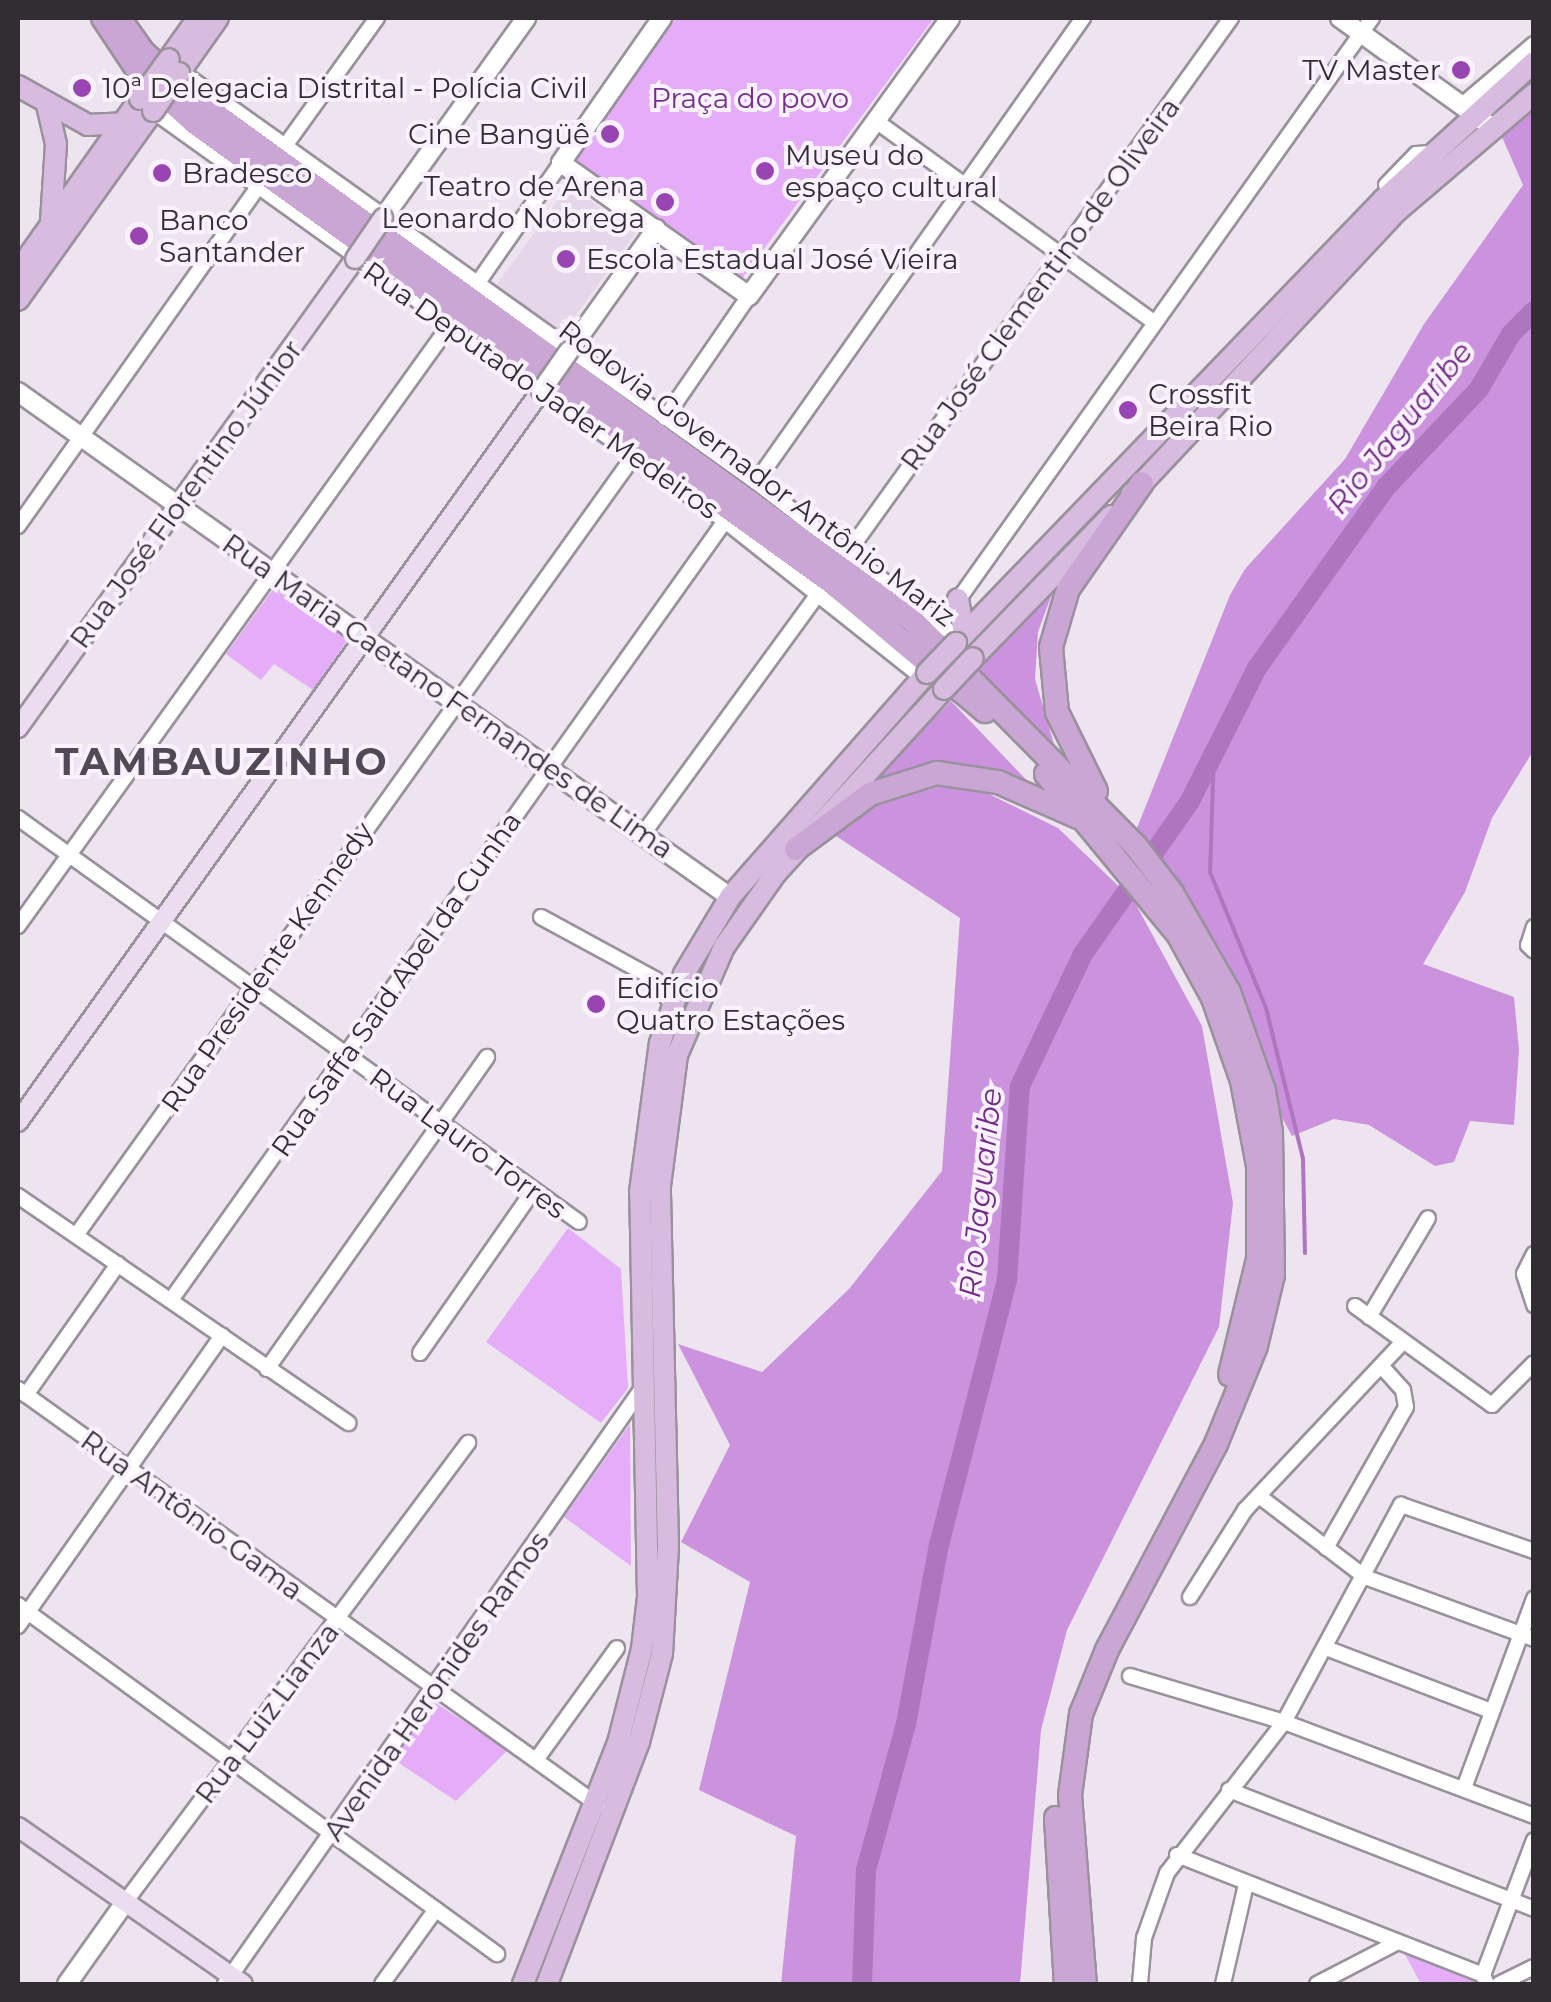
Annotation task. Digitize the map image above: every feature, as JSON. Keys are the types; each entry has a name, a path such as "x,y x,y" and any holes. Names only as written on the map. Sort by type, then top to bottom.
{"highway":[{"name":"Rodovia Governador Antônio Mariz","path":"102,18 139,72 195,124 916,649 972,697 1089,822 1124,844"},
{"name":"Rodovia Governador Antônio Mariz","path":"119,18 143,52 197,101 912,620 1124,844 1229,992 1264,1091 1274,1254 1256,1346 1216,1444 1107,1650 1081,1714 1070,1794 1085,1984"},
{"path":"1124,844 1068,744 1052,691 1051,646 1068,589 1142,483"},
{"path":"796,850 870,794 937,773 998,782 1089,822"},
{"name":"Rodovia Governador Antônio Mariz","path":"1066,1984 1055,1794 1070,1704 1202,1446 1232,1371 1258,1259 1258,1166 1242,1081 1205,982 1164,899"}],"main road":[{"path":"176,68 198,18"},
{"path":"18,300 146,105 218,18"},
{"path":"524,1984 650,1708 668,1606 660,1186 666,1106 677,1055 713,968 796,850 1142,483 1267,332 1432,153 1467,109 1532,52"},
{"path":"18,86 46,105 96,128 123,123"},
{"path":"547,1984 604,1808 642,1649 648,1596 644,1141 672,1005 684,974 730,897 960,635 1267,332 1398,211 1534,94"},
{"path":"46,105 56,144 51,223"},
{"path":"18,267 123,123 146,105"},
{"name":"Rua José Florentino Júnior","path":"18,728 383,218"},
{"path":"18,1122 541,391"},
{"path":"958,599 960,635"},
{"path":"20,1835 126,1902 233,1982"}],"street":[{"path":"286,146 378,18"},
{"path":"383,218 526,18"},
{"path":"477,284 662,18"},
{"path":"665,418 950,18"},
{"path":"756,482 1083,18"},
{"name":"Rua José Clementino de Oliveira","path":"850,551 1232,18"},
{"path":"1340,18 1367,25 1492,128"},
{"path":"941,624 1367,25"},
{"name":"Rua Deputado Jader Medeiros","path":"176,68 756,482 960,635"},
{"name":"Rua Deputado Jader Medeiros","path":"146,105 355,259 725,521 925,675"},
{"path":"876,121 1154,322"},
{"path":"960,635 1416,154 1432,153"},
{"path":"561,163 749,296"},
{"path":"18,526 258,188"},
{"path":"541,391 656,230"},
{"path":"18,926 449,326"},
{"name":"Rua Maria Caetano Fernandes de Lima","path":"18,392 730,897"},
{"name":"Rua Presidente Kennedy","path":"76,1234 633,457"},
{"name":"Rua Saffa Said Abel da Cunha","path":"171,1300 725,521"},
{"path":"643,834 820,591"},
{"name":"Rua Lauro Torres","path":"18,818 578,1222"},
{"path":"540,917 656,979 672,1005"},
{"path":"1534,927 1528,945 1534,951"},
{"path":"656,979 684,974"},
{"path":"267,1369 487,1058"},
{"path":"420,1353 533,1191"},
{"path":"18,1196 348,1422"},
{"path":"1369,1317 1428,1218"},
{"path":"1534,1254 1524,1274 1534,1306"},
{"path":"22,1392 118,1264"},
{"path":"1356,1306 1401,1344 1495,1405 1534,1363"},
{"path":"18,1626 22,1609 129,1469 222,1336"},
{"path":"1190,1597 1214,1552 1259,1496 1308,1438 1383,1368 1401,1344"},
{"path":"1326,1548 1406,1408 1402,1390 1383,1368"},
{"name":"Avenida Heronides Ramos","path":"233,1982 644,1386"},
{"name":"Rua Antônio Gama","path":"22,1392 604,1808"},
{"name":"Rua Luiz Lianza","path":"67,1984 468,1443"},
{"path":"1259,1496 1365,1577 1527,1637"},
{"path":"1140,1984 1144,1938 1176,1855 1284,1722 1406,1504 1534,1550"},
{"path":"1464,1788 1492,1711 1527,1637 1534,1599"},
{"path":"22,1609 497,1954"},
{"path":"536,1760 617,1648"},
{"path":"1326,1648 1492,1711"},
{"path":"1130,1676 1284,1722 1534,1816"},
{"path":"1229,1790 1534,1909"},
{"path":"1176,1855 1485,1980 1534,1840"},
{"path":"1223,1984 1246,1884"},
{"path":"382,1984 436,1909"},
{"path":"1317,1984 1398,1942"},
{"path":"1499,1984 1534,1967"}],"shaded area":[{"path":"1533,108 1533,751 1492,818 1465,892 1423,964 1514,997 1519,1050 1514,1125 1470,1121 1454,1162 1435,1166 1369,1125 1334,1119 1292,1136 1131,843 1230,595 1245,569 1345,459 1424,324 1523,185 1502,137"},
{"name":"Escola Estadual José Vieira","path":"569,185 635,233 562,334 496,285"},
{"path":"1056,583 1038,632 1035,679 1057,754 973,675"},
{"path":"951,701 1036,790 987,774 852,801"},
{"path":"941,786 989,794 1058,828 1134,901 1202,1026 1233,1203 1219,1327 1067,1630 1041,1730 1020,1984 781,1984 796,1836 699,1790 750,1582 681,1542 730,1445 678,1344 762,1372 849,1289 942,1171 960,918 830,832 864,809"}],"green space":[{"name":"Praça do povo","path":"669,18 934,18 738,284 566,160"},
{"path":"274,588 349,638 313,690 274,664 261,680 226,654"},
{"path":"568,1228 621,1269 628,1388 601,1423 486,1342"},
{"path":"630,1424 631,1566 564,1517"},
{"path":"434,1702 508,1750 456,1801 393,1759"},
{"path":"1403,1951 1479,1980 1480,1984 1421,1984"}],"waterway":[{"name":"Rio Jaguaribe","path":"862,1984 866,1870 906,1724 939,1545 1007,1280 1020,1086 1083,954 1190,801 1257,668 1387,486 1479,389 1511,334 1534,311"},
{"path":"1214,753 1210,872 1266,1008 1303,1159 1305,1253"}],"place":[{"name":"TV Master","path":"1461,70"},
{"name":"10ª Delegacia Distrital - Polícia Civil","path":"82,88"},
{"name":"Cine Bangüê","path":"610,134"},
{"name":"Museu do espaço cultural","path":"765,171"},
{"name":"Bradesco","path":"162,173"},
{"name":"Teatro de Arena Leonardo Nobrega","path":"665,202"},
{"name":"Banco Santander","path":"139,236"},
{"name":"Escola Estadual José Vieira","path":"566,259"},
{"name":"Crossfit Beira Rio","path":"1128,410"},
{"name":"Edifício Quatro Estações","path":"596,1004"}],"district":[{"name":"TAMBAUZINHO","path":"222,762"}]}
